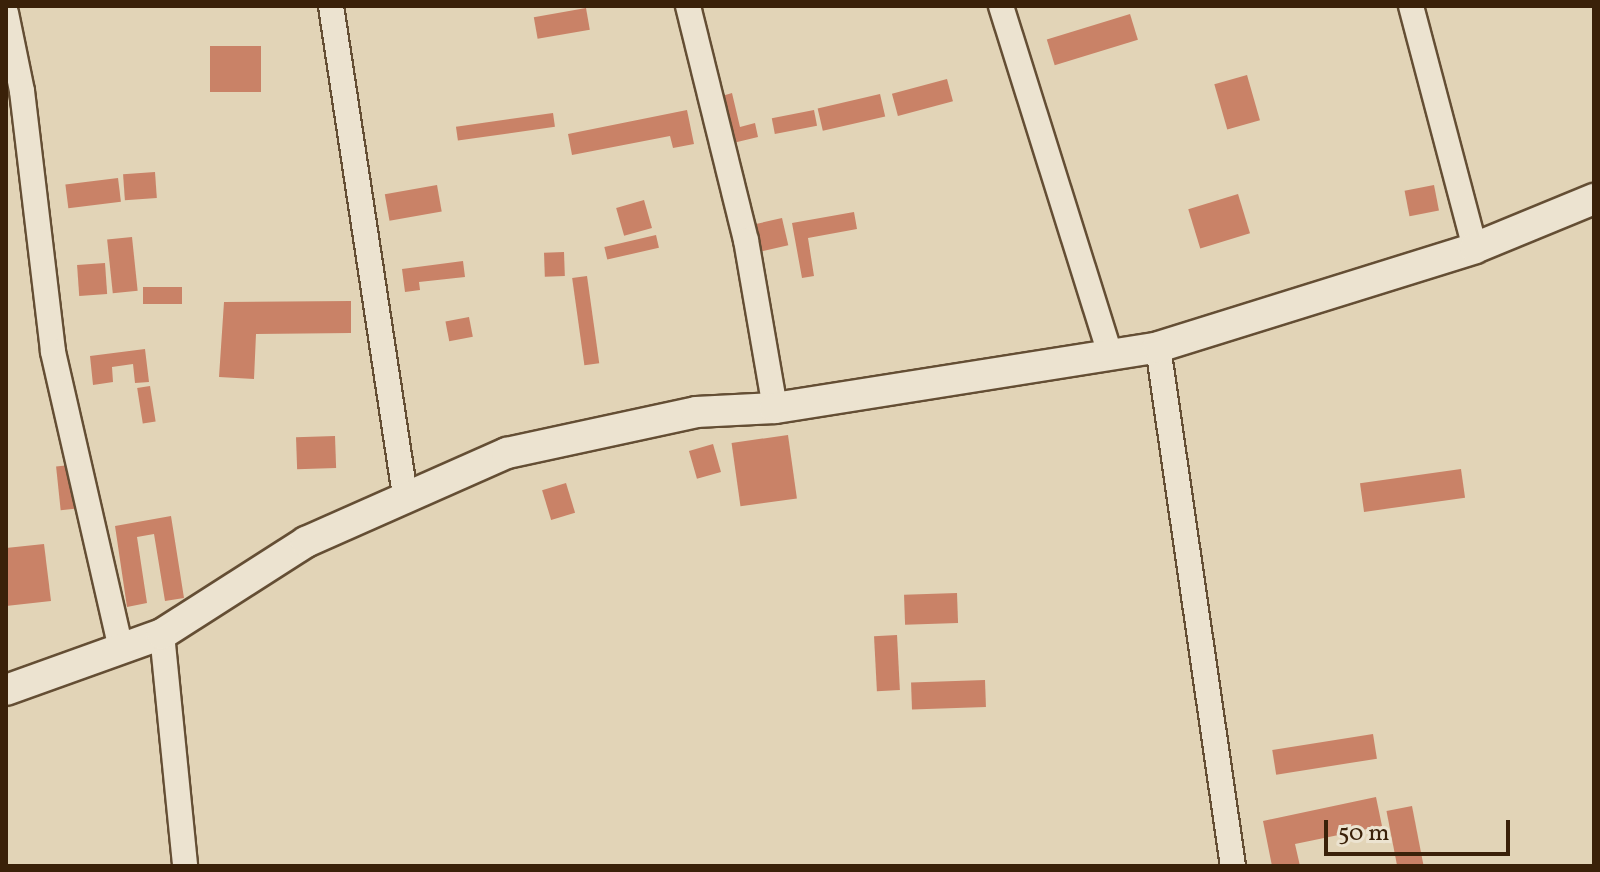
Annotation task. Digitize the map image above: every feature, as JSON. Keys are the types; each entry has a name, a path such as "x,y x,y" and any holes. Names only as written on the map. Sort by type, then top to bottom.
{"street":[{"path":"331,6 405,498"},
{"path":"688,6 746,240 775,408"},
{"path":"1001,6 1110,353"},
{"path":"1411,6 1475,248"},
{"path":"6,13 22,91 53,352 121,650"},
{"path":"6,690 162,634 306,542 507,453 696,412 775,408 1158,347 1475,248 1594,199"},
{"path":"1158,347 1233,866"},
{"path":"162,634 185,866"}],"building":[{"path":"586,8 590,30 538,39 534,17"},
{"path":"1130,14 1138,40 1055,65 1047,39"},
{"path":"210,46 261,46 261,92 210,92"},
{"path":"1247,75 1260,120 1227,130 1214,84"},
{"path":"947,79 953,101 898,116 892,94"},
{"path":"732,93 740,127 755,123 758,137 733,143 722,96"},
{"path":"880,94 885,116 823,131 818,108"},
{"path":"687,110 694,144 673,148 670,136 572,155 568,134"},
{"path":"814,110 817,126 775,134 772,118"},
{"path":"553,113 555,127 458,141 456,127"},
{"path":"155,172 157,198 125,200 123,174"},
{"path":"118,178 121,202 68,208 65,184"},
{"path":"437,185 442,212 389,221 385,194"},
{"path":"1434,185 1439,211 1410,216 1405,191"},
{"path":"1238,194 1250,233 1200,248 1188,209"},
{"path":"644,200 652,228 624,236 616,208"},
{"path":"854,212 857,229 808,238 814,276 802,278 792,223"},
{"path":"782,218 788,245 761,252 755,224"},
{"path":"656,235 659,248 607,260 604,247"},
{"path":"132,237 138,291 113,293 107,240"},
{"path":"564,252 565,276 545,277 544,253"},
{"path":"463,261 465,277 419,282 420,290 405,292 402,269"},
{"path":"105,263 107,294 79,296 77,265"},
{"path":"587,276 599,363 584,365 572,278"},
{"path":"143,287 182,287 182,304 143,304"},
{"path":"351,301 351,333 256,334 254,379 219,377 224,302"},
{"path":"469,317 473,337 449,341 445,322"},
{"path":"145,349 149,382 135,383 133,364 112,367 113,382 93,385 90,356"},
{"path":"150,386 156,422 143,424 137,388"},
{"path":"788,435 797,498 740,506 732,443"},
{"path":"335,436 336,468 297,469 296,437"},
{"path":"713,444 721,472 697,479 689,451"},
{"path":"70,465 75,509 61,510 56,466"},
{"path":"1461,469 1465,498 1364,512 1360,483"},
{"path":"566,483 575,513 551,520 542,490"},
{"path":"171,516 184,598 165,601 154,534 137,537 147,603 127,607 115,526"},
{"path":"44,544 51,601 6,606 6,548"},
{"path":"957,593 958,623 905,625 904,595"},
{"path":"897,635 900,690 877,691 874,636"},
{"path":"985,680 986,707 912,710 911,683"},
{"path":"1373,734 1377,759 1276,775 1272,750"},
{"path":"1376,797 1382,826 1295,844 1300,866 1272,866 1263,821"},
{"path":"1412,806 1424,866 1397,866 1386,811"}]}
